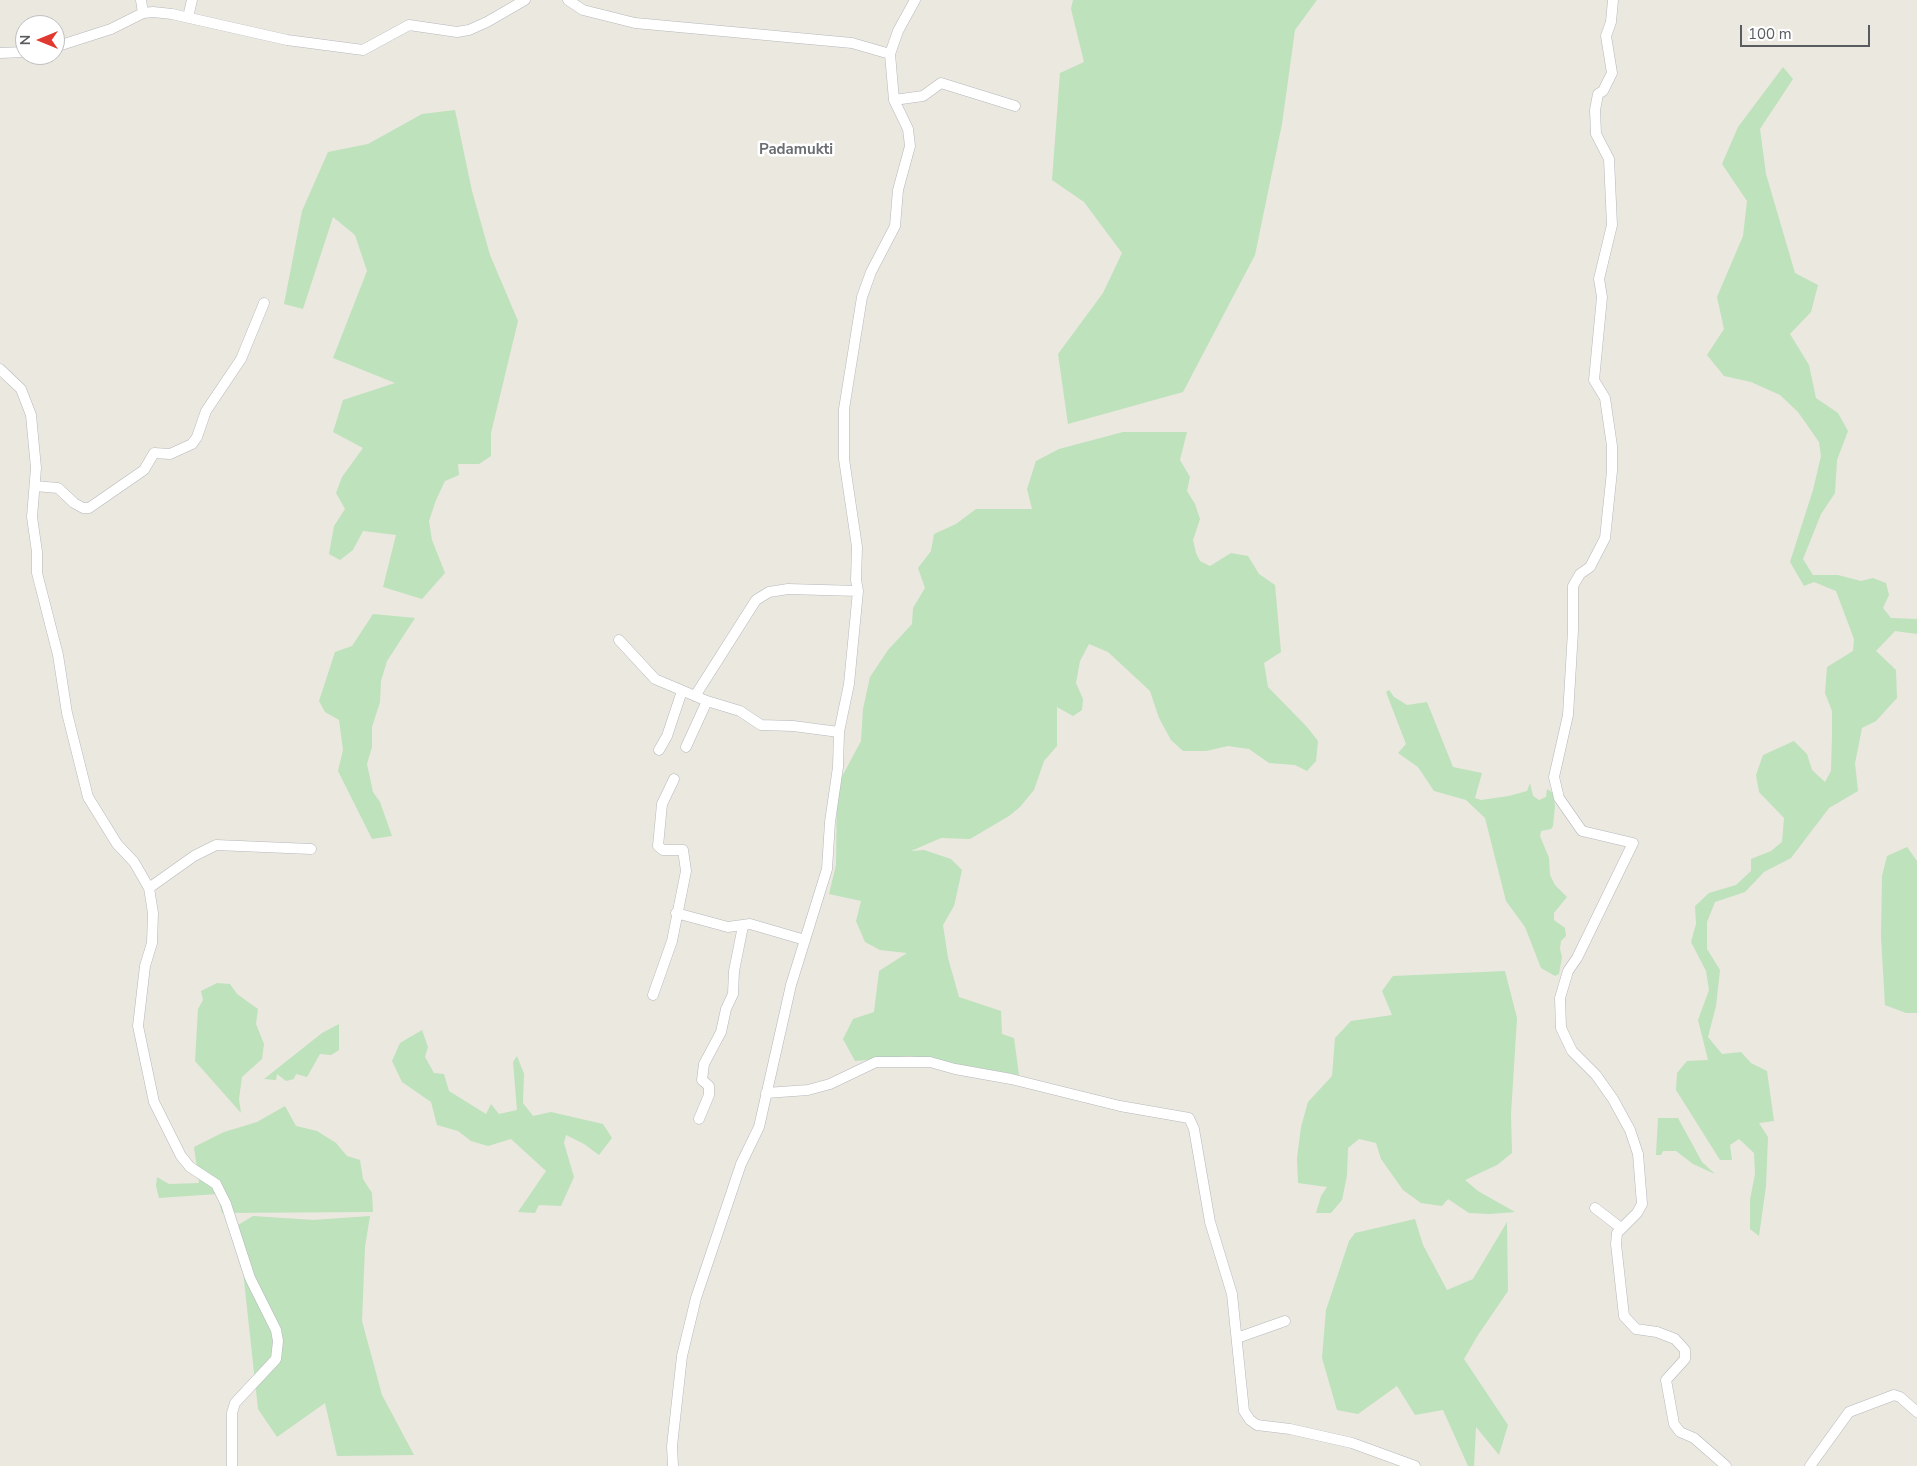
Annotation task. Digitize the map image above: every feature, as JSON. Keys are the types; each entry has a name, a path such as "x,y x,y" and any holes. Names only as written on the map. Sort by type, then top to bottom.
{"street":[{"path":"141,0 143,13"},
{"path":"188,18 192,0"},
{"path":"65,44 111,29 143,13 162,12 287,40 363,50 409,25 456,32 469,30 526,0"},
{"path":"568,0 592,13 635,23 852,43 890,54"},
{"path":"673,1466 672,1446 682,1356 717,1233 741,1164 759,1127 791,985 827,869 830,822 838,767 839,732 849,684 858,591 856,580 857,547 844,459 844,409 862,297 871,272 895,226 898,190 910,146 908,130 894,100 890,54 898,31 915,0"},
{"path":"1613,0 1611,22 1606,36 1612,73 1603,90 1598,94 1595,110 1596,134 1609,159 1612,225 1599,279 1602,297 1594,380 1605,398 1612,446 1612,471 1605,538 1590,567 1580,574 1573,586 1573,631 1568,715 1554,777 1559,798 1582,831 1633,843 1578,958 1568,971 1560,998 1562,1028 1572,1051 1596,1075 1610,1093 1624,1118 1637,1148 1642,1204 1637,1213 1617,1233 1616,1250 1624,1316 1636,1329 1657,1332 1675,1339 1685,1350 1685,1359 1666,1380 1674,1424 1680,1432 1694,1438 1726,1466"},
{"path":"0,53 15,52"},
{"path":"894,100 923,96 936,84 943,84 1015,106"},
{"path":"35,486 58,488 74,503 83,508 89,508 144,470 154,453 170,454 192,444 197,437 206,411 241,359 264,303"},
{"path":"0,369 21,389 31,415 36,468 31,504 38,552 38,573 58,655 67,713 88,797 117,844 134,862 149,888 153,913 152,943 145,966 138,1026 154,1102 180,1156 190,1167 216,1184 226,1204 250,1278 276,1330 278,1340 276,1359 236,1403 232,1413 232,1466"},
{"path":"695,696 756,600 769,592 788,588 858,591"},
{"path":"619,640 653,677 682,691 740,711 761,724 839,732"},
{"path":"659,750 667,736 682,691"},
{"path":"686,748 707,701"},
{"path":"653,995 672,941 676,913 686,871 684,853 681,849 663,850 658,846 662,804 674,779"},
{"path":"149,888 194,856 216,845 310,850"},
{"path":"676,913 728,927 750,924 805,940"},
{"path":"699,1119 709,1095 709,1086 702,1080 704,1064 721,1032 726,1009 733,994 734,971 742,926"},
{"path":"766,1093 808,1090 830,1084 876,1062 930,1062 955,1070 1011,1080 1120,1106 1189,1118 1194,1129 1210,1222 1232,1294 1244,1412 1250,1420 1267,1427 1290,1429 1352,1443 1415,1466"},
{"path":"1595,1208 1622,1228"},
{"path":"1237,1338 1285,1321"},
{"path":"1810,1466 1849,1412 1894,1395 1900,1397 1917,1412"}],"green space":[{"path":"1073,0 1317,0 1295,30 1282,124 1255,255 1183,392 1068,424 1058,354 1103,293 1122,253 1084,202 1052,180 1060,73 1084,62 1071,9"},
{"path":"1783,67 1793,79 1760,129 1766,174 1795,273 1818,285 1811,312 1790,334 1809,365 1816,398 1838,413 1848,431 1837,460 1835,493 1821,514 1803,559 1813,575 1838,575 1861,581 1873,578 1886,583 1889,595 1883,608 1891,618 1917,619 1917,634 1895,631 1876,651 1896,670 1897,698 1876,721 1862,728 1855,763 1858,791 1829,808 1791,858 1764,872 1745,892 1715,902 1707,922 1707,949 1720,970 1716,1006 1708,1037 1722,1054 1741,1052 1751,1063 1767,1071 1774,1121 1759,1123 1768,1137 1766,1186 1759,1236 1750,1229 1750,1200 1755,1174 1754,1153 1739,1139 1730,1145 1732,1160 1720,1160 1676,1090 1677,1073 1687,1061 1708,1060 1698,1020 1709,990 1706,971 1691,942 1696,924 1695,906 1709,893 1736,885 1751,871 1751,859 1771,851 1782,842 1784,818 1759,792 1756,775 1763,755 1794,741 1807,754 1812,770 1825,782 1831,771 1832,736 1832,711 1825,693 1827,667 1853,651 1854,639 1836,591 1814,582 1804,586 1790,562 1813,490 1821,456 1819,442 1798,412 1780,395 1751,382 1724,376 1707,355 1724,329 1717,297 1743,236 1747,201 1722,164 1738,127"},
{"path":"455,110 472,191 490,255 518,321 491,433 491,456 479,464 458,464 459,475 445,481 436,500 429,521 432,540 445,573 422,599 383,587 396,535 363,531 353,550 340,560 329,554 334,526 345,509 336,493 342,477 363,448 333,432 343,400 395,383 333,358 367,271 355,235 333,217 303,309 284,304 302,211 328,152 368,144 422,114"},
{"path":"1123,432 1187,432 1180,460 1190,477 1187,491 1195,504 1200,519 1193,540 1196,553 1200,561 1210,566 1231,553 1248,556 1259,574 1275,585 1281,652 1264,663 1268,687 1318,741 1316,761 1307,771 1295,765 1269,763 1249,749 1228,746 1206,751 1183,751 1171,740 1159,718 1150,691 1108,652 1089,644 1080,661 1076,683 1083,699 1082,710 1073,716 1057,707 1057,746 1044,761 1034,790 1020,807 1009,816 970,839 941,838 911,851 924,850 951,859 962,870 954,906 943,925 948,958 959,997 1001,1011 1002,1034 1014,1038 1019,1075 910,1056 855,1061 843,1039 853,1019 874,1012 879,971 907,953 880,950 865,942 856,921 861,901 829,894 836,865 837,786 861,741 863,709 870,677 888,650 912,624 913,608 925,588 918,568 931,551 934,534 956,524 976,509 1032,509 1027,489 1036,461 1059,449"},
{"path":"373,614 415,618 387,661 381,681 380,702 372,727 372,747 367,764 373,792 380,802 392,836 372,839 338,771 343,750 339,720 325,712 319,701 335,652 352,646"},
{"path":"1389,690 1394,697 1407,705 1427,702 1453,767 1482,773 1475,798 1481,800 1509,796 1527,791 1530,783 1533,796 1539,800 1546,797 1547,789 1553,793 1555,806 1553,826 1551,829 1541,831 1540,836 1549,858 1550,875 1555,885 1567,897 1554,913 1554,920 1565,928 1566,936 1561,941 1562,957 1559,974 1555,976 1541,968 1525,927 1506,901 1485,818 1466,800 1434,791 1418,767 1398,753 1406,744 1386,692"},
{"path":"1907,847 1917,861 1917,1013 1906,1013 1885,1005 1881,937 1882,876 1887,856"},
{"path":"1505,971 1517,1018 1511,1114 1512,1153 1497,1165 1465,1180 1478,1191 1515,1212 1469,1213 1448,1199 1442,1206 1421,1203 1403,1190 1381,1159 1376,1143 1359,1139 1348,1148 1347,1175 1342,1200 1331,1213 1316,1213 1321,1196 1327,1187 1298,1183 1297,1158 1301,1127 1308,1102 1332,1076 1335,1038 1351,1021 1392,1015 1382,991 1393,976"},
{"path":"217,983 230,984 237,994 258,1009 256,1024 264,1044 262,1059 242,1077 239,1099 241,1113 195,1061 198,1009 203,1000 201,991"},
{"path":"339,1024 339,1050 331,1055 320,1054 307,1077 296,1074 294,1079 286,1081 277,1074 276,1080 264,1079 322,1033"},
{"path":"422,1030 428,1047 425,1057 434,1073 444,1074 449,1091 486,1114 491,1104 499,1114 517,1110 513,1062 517,1056 524,1074 523,1103 533,1116 551,1112 603,1124 612,1138 599,1155 584,1144 566,1135 564,1143 574,1177 561,1206 539,1205 535,1213 518,1212 546,1171 511,1139 488,1146 471,1141 458,1131 437,1125 431,1102 402,1082 392,1061 400,1043"},
{"path":"285,1106 296,1126 317,1131 336,1143 347,1156 360,1160 363,1179 372,1193 373,1212 222,1213 217,1194 159,1198 156,1186 157,1177 169,1184 199,1183 194,1147 224,1132 257,1122"},
{"path":"1658,1118 1678,1118 1702,1162 1715,1174 1693,1164 1676,1151 1663,1151 1661,1155 1656,1155"},
{"path":"253,1216 313,1220 370,1216 365,1247 362,1321 382,1395 414,1455 337,1456 325,1403 277,1437 258,1409 238,1225"},
{"path":"1415,1219 1423,1245 1447,1290 1473,1279 1507,1222 1508,1291 1464,1359 1508,1425 1499,1455 1476,1427 1474,1466 1468,1466 1443,1410 1415,1415 1397,1386 1358,1414 1337,1410 1322,1358 1326,1310 1349,1241 1355,1233"}],"district":[{"name":"Padamukti","path":"796,150"}]}
